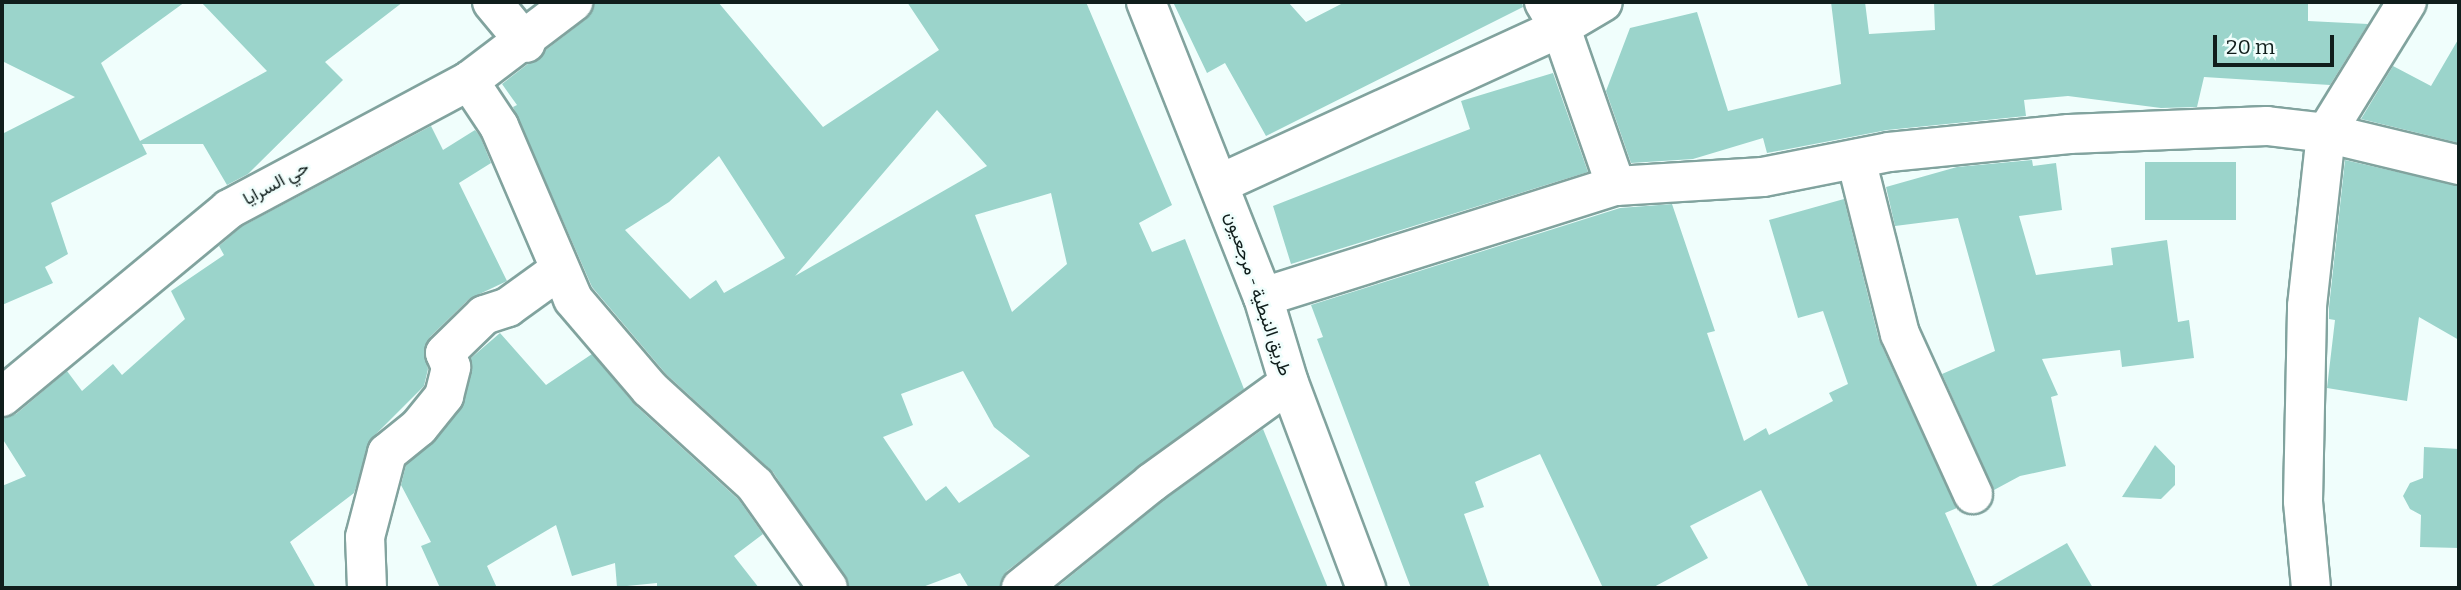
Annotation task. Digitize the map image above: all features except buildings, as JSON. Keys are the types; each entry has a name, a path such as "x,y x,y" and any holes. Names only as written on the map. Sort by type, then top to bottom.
{"street":[{"path":"492,2 526,43"},
{"name":"حي السرايا","path":"2,397 229,209 470,81 526,43 573,2"},
{"name":"طريق النبطية - مرجعيون","path":"1146,2 1263,297 1289,383 1366,588"},
{"path":"1219,184 1550,15 1603,2"},
{"path":"2311,588 2303,501 2307,306 2326,133 2407,2"},
{"path":"1550,15 1578,72 1616,186"},
{"path":"470,81 499,126 558,271 573,299 622,360 755,485 828,588"},
{"path":"1263,297 1616,186 1763,177 1856,159 2069,134 2267,126 2326,133 2459,165"},
{"path":"1856,159 1900,334 1973,494"},
{"path":"367,588 365,537 387,453 444,397 451,367 445,353 484,314 508,307 558,271"},
{"path":"1021,588 1151,483 1289,383"}]}
